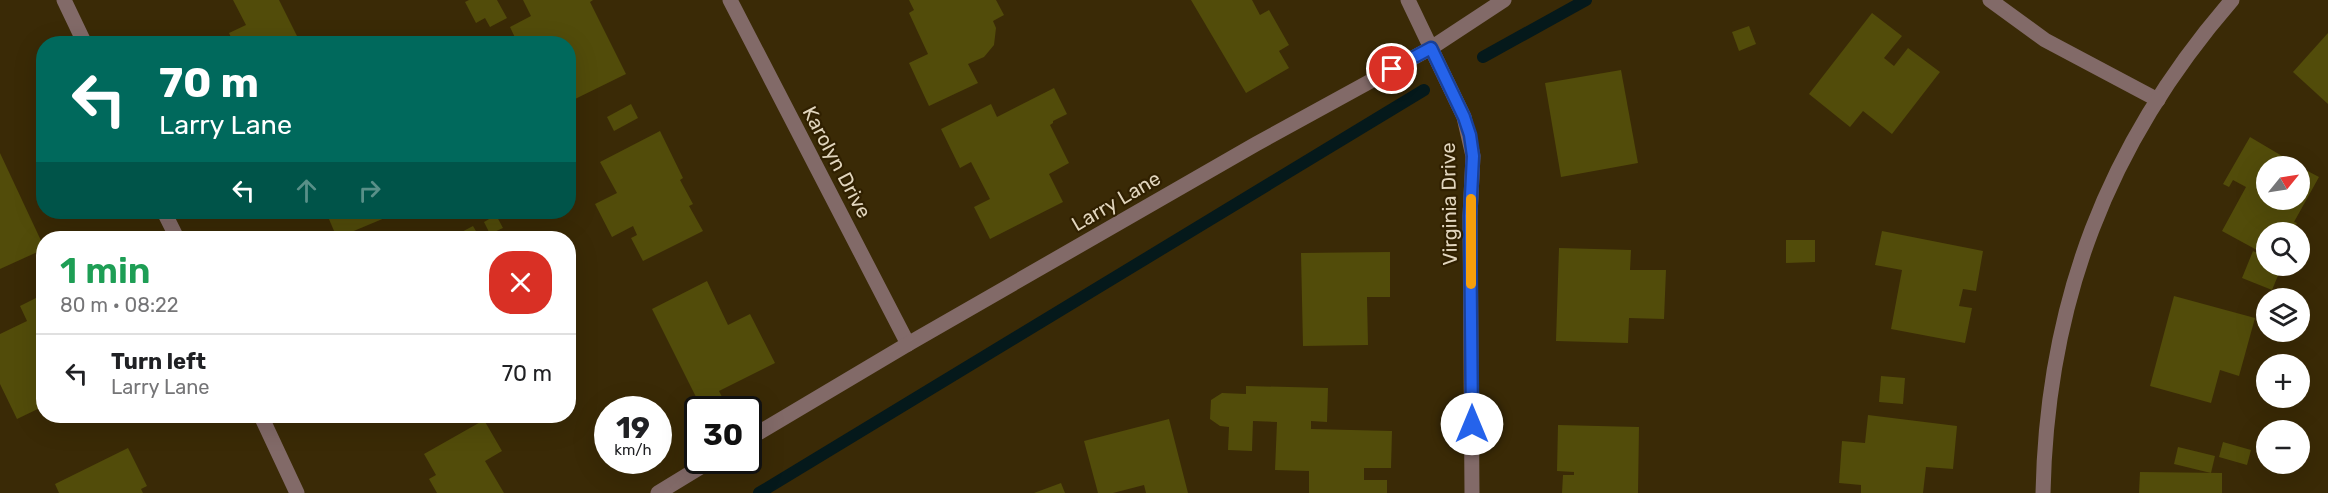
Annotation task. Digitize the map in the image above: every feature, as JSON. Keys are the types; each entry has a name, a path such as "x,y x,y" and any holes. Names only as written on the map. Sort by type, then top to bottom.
{"street":[{"path":"64,0 81,36"},
{"name":"Karolyn Drive","path":"730,0 908,344"},
{"name":"Virginia Drive","path":"1408,0 1464,117 1473,156 1470,216 1472,493"},
{"name":"Larry Lane","path":"762,431 1246,150 1431,48 1504,0"},
{"path":"1990,0 2045,40 2158,100"},
{"path":"2043,493 2049,397 2060,334 2075,273 2098,212 2124,155 2158,100 2232,0"},
{"path":"264,423 297,493"},
{"path":"658,493 689,474"}],"building":[{"path":"233,0 279,0 297,36 230,36 229,33 246,25"},
{"path":"497,0 507,18 490,27 485,18 476,23 465,2"},
{"path":"523,0 593,0 590,2 626,74 576,99 576,36 514,36 510,27 531,16"},
{"path":"909,0 996,0 1004,15 993,21 996,28 994,45 984,57 968,64 978,83 929,106 909,63 928,54 909,13 914,10"},
{"path":"1191,0 1252,0 1260,15 1269,10 1289,45 1279,51 1289,68 1246,93"},
{"path":"1872,13 1902,36 1884,58 1894,66 1908,48 1940,72 1892,134 1863,111 1850,127 1809,94"},
{"path":"1749,26 1756,44 1739,51 1732,32"},
{"path":"2328,33 2328,104 2293,72"},
{"path":"1621,70 1638,163 1561,177 1545,83"},
{"path":"1054,88 1067,114 1050,125 1069,163 1049,174 1063,202 990,239 974,207 990,199 971,162 960,168 941,129 991,104 997,117"},
{"path":"631,104 638,118 614,131 607,117"},
{"path":"660,131 683,178 680,180 693,204 689,206 703,231 643,261 631,238 637,235 633,226 612,237 595,204 617,193 600,162"},
{"path":"2250,137 2282,156 2256,156 2256,210 2301,210 2294,222 2256,222 2256,250 2222,231 2246,187 2233,180 2229,187 2223,184"},
{"path":"0,153 37,231 36,253 0,269"},
{"path":"2310,172 2319,177 2310,193"},
{"path":"329,219 382,219 354,231 334,231"},
{"path":"489,219 498,219 503,228 488,231 484,222"},
{"path":"473,226 476,231 463,231"},
{"path":"1882,231 1983,251 1976,291 1963,289 1959,306 1972,308 1965,343 1891,329 1902,270 1875,265"},
{"path":"1786,240 1815,240 1815,262 1786,263"},
{"path":"1559,248 1631,250 1630,270 1666,270 1664,319 1629,318 1628,343 1556,341"},
{"path":"2253,251 2256,252 2256,276 2278,276 2273,288 2242,278"},
{"path":"1390,252 1390,297 1367,297 1368,345 1303,346 1301,253"},
{"path":"707,281 728,325 750,314 775,363 719,391 722,396 696,396 652,309"},
{"path":"2174,296 2255,318 2239,376 2220,370 2211,403 2150,386"},
{"path":"36,298 36,410 17,419 0,384 0,334 27,321 20,306"},
{"path":"1881,376 1905,378 1903,404 1879,402"},
{"path":"1246,386 1328,388 1327,422 1311,421 1311,429 1392,431 1391,468 1364,468 1364,480 1387,480 1387,493 1309,493 1309,471 1275,470 1277,422 1253,421 1252,451 1228,450 1229,427 1220,426 1210,419 1211,400 1222,393 1246,394"},
{"path":"1868,415 1957,426 1953,469 1926,467 1923,493 1861,493 1861,485 1839,483 1842,441 1865,443"},
{"path":"1169,419 1188,493 1146,493 1144,485 1113,493 1098,493 1084,441"},
{"path":"479,423 486,423 502,451 485,461 504,493 437,493 429,479 436,475 424,454"},
{"path":"1558,425 1639,427 1638,493 1562,493 1563,475 1574,475 1574,472 1557,471"},
{"path":"2223,442 2251,450 2247,465 2219,457"},
{"path":"2178,447 2215,456 2211,473 2174,464"},
{"path":"128,448 147,486 141,489 143,493 59,493 55,484"},
{"path":"2140,472 2222,473 2222,493 2139,493"},
{"path":"1061,483 1065,493 1034,493"}],"waterway":[{"path":"1483,57 1586,0"},
{"path":"759,493 1424,90"}],"slow traffic":[{"path":"1471,199 1471,284"}],"route":[{"path":"1392,69 1431,48 1464,117 1470,135 1473,156 1470,216 1472,424"}]}
